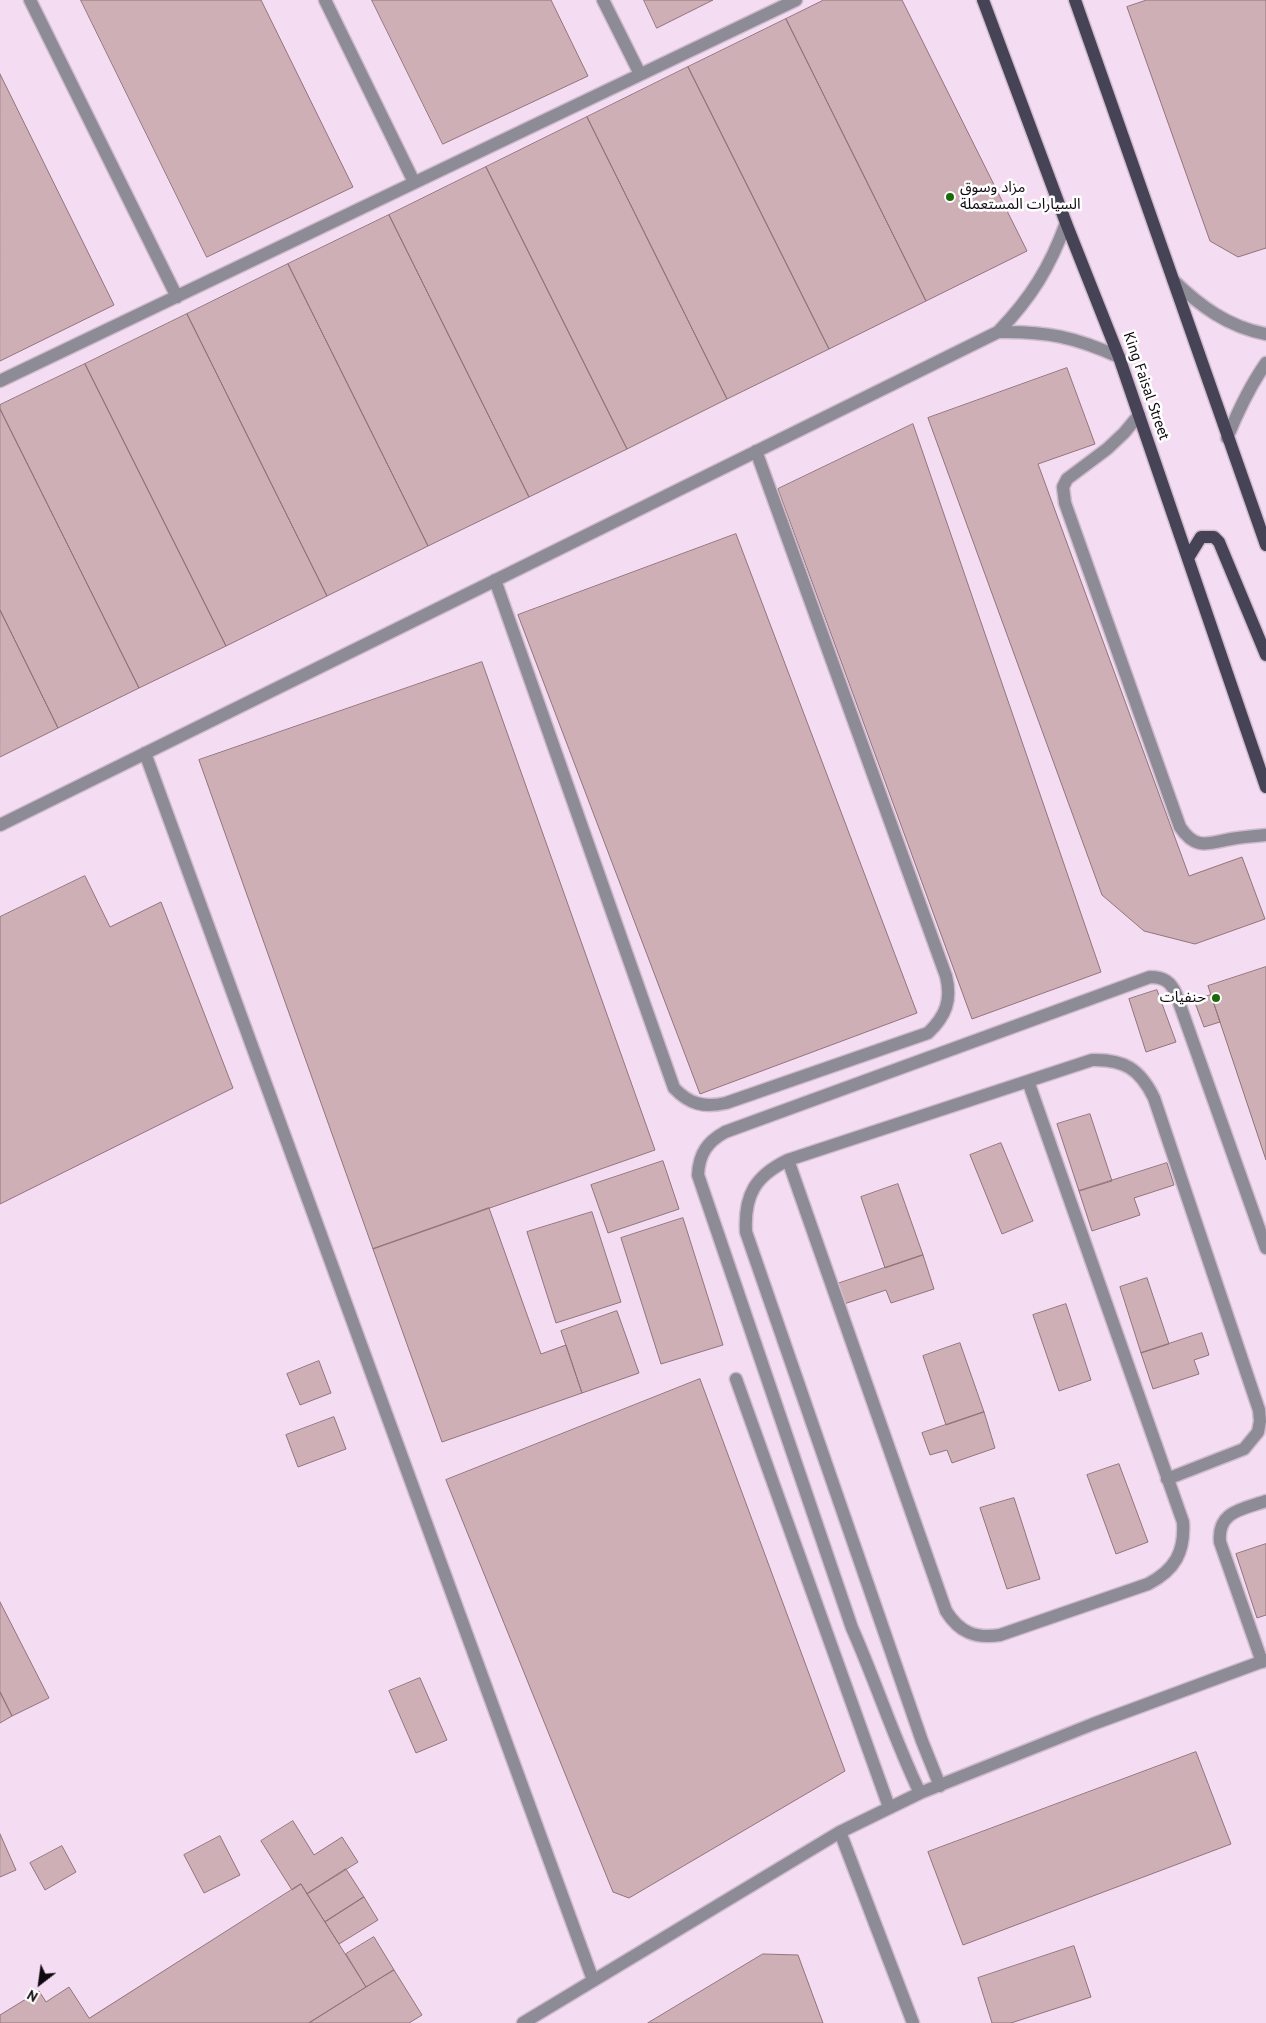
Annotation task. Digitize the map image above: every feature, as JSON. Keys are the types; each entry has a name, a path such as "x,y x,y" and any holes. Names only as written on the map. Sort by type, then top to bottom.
{"main road":[{"name":"King Faisal Street","path":"983,0 1066,223 1119,357 1266,787"},
{"path":"1075,0 1266,545"},
{"path":"1188,558 1201,537 1214,537 1220,542 1266,655"}],"street":[{"path":"30,0 177,297"},
{"path":"325,0 414,182"},
{"path":"603,0 640,74"},
{"path":"0,381 640,74 771,5 796,0"},
{"path":"0,825 998,332 1020,309 1040,282 1055,254 1066,223"},
{"path":"1173,280 1197,303 1224,321 1266,334"},
{"path":"998,332 1029,331 1061,335 1091,344 1119,357"},
{"path":"1227,438 1238,410 1266,363"},
{"path":"1139,415 1107,449 1067,479 1064,487 1065,503 1180,827 1186,836 1194,842 1204,844 1266,835"},
{"path":"495,580 667,1074 674,1088 684,1098 697,1104 712,1106 726,1103 928,1033 945,1014 949,1002 946,976 756,451"},
{"path":"145,753 593,1980"},
{"path":"920,1793 901,1752 870,1668 852,1628 704,1194 698,1175 698,1163 702,1153 708,1144 725,1132 1150,977 1160,977 1168,981 1176,994 1266,1248"},
{"path":"940,1786 922,1741 746,1232 745,1214 750,1196 759,1180 772,1168 788,1160 1092,1060 1108,1060 1123,1064 1137,1072 1147,1084 1154,1098 1259,1410 1260,1421 1258,1432 1244,1448 1168,1479"},
{"path":"788,1160 946,1611 952,1622 961,1630 972,1635 986,1637 1000,1635 1148,1584 1162,1577 1172,1566 1180,1552 1184,1537 1183,1522 1028,1081"},
{"path":"736,1379 889,1807"},
{"path":"523,2023 840,1832 889,1807 1093,1724 1264,1661 1220,1542 1219,1534 1225,1519 1231,1513 1266,1501"},
{"path":"840,1832 913,2023"}],"building":[{"path":"81,0 261,0 353,187 207,257"},
{"path":"372,0 551,0 588,76 443,144"},
{"path":"644,0 713,0 657,28"},
{"path":"824,0 902,0 1027,251 926,301 786,19"},
{"path":"1147,0 1266,0 1266,248 1238,257 1210,241 1127,7"},
{"path":"786,19 926,301 829,349 688,67"},
{"path":"688,67 829,349 727,399 587,117"},
{"path":"0,74 114,305 0,361"},
{"path":"587,117 727,399 627,449 486,167"},
{"path":"486,167 627,449 529,497 389,215"},
{"path":"389,215 529,497 428,546 288,264"},
{"path":"288,264 428,546 327,596 187,314"},
{"path":"187,314 327,596 226,646 85,364"},
{"path":"85,364 226,646 139,688 0,409 0,405"},
{"path":"1067,368 1095,444 1038,464 1189,876 1242,857 1265,919 1195,944 1144,931 1102,895 928,418"},
{"path":"0,409 139,688 58,728 0,610"},
{"path":"913,424 1101,972 972,1019 778,489"},
{"path":"736,534 917,1013 700,1094 518,615"},
{"path":"0,610 58,728 0,757"},
{"path":"482,662 655,1150 373,1249 199,760"},
{"path":"85,876 110,927 161,902 233,1088 0,1204 0,917"},
{"path":"1266,967 1266,1160 1208,986"},
{"path":"1157,990 1176,1042 1146,1052 1129,999"},
{"path":"1211,995 1220,1022 1204,1027 1194,1000"},
{"path":"1090,1114 1112,1181 1079,1191 1057,1124"},
{"path":"1001,1143 1033,1221 1002,1234 970,1155"},
{"path":"663,1161 679,1209 608,1233 591,1185"},
{"path":"1167,1163 1174,1185 1134,1198 1140,1215 1092,1231 1079,1191"},
{"path":"898,1184 923,1255 885,1268 861,1197"},
{"path":"489,1208 541,1354 566,1345 582,1393 442,1442 373,1249"},
{"path":"592,1212 621,1302 556,1323 527,1232"},
{"path":"683,1218 723,1345 661,1364 621,1238"},
{"path":"923,1255 934,1289 891,1303 886,1290 844,1304 837,1284"},
{"path":"1147,1278 1169,1344 1141,1353 1120,1287"},
{"path":"1066,1304 1091,1380 1059,1391 1033,1315"},
{"path":"617,1311 639,1373 582,1393 561,1331"},
{"path":"1202,1333 1209,1355 1194,1360 1199,1374 1153,1389 1141,1353"},
{"path":"960,1343 984,1412 946,1425 923,1356"},
{"path":"319,1361 331,1393 300,1405 287,1374"},
{"path":"700,1379 845,1771 629,1898 613,1892 446,1480"},
{"path":"984,1412 995,1448 952,1463 947,1450 930,1455 922,1433"},
{"path":"334,1417 346,1449 298,1467 286,1435"},
{"path":"1119,1464 1148,1542 1116,1554 1087,1475"},
{"path":"1014,1498 1040,1579 1007,1589 980,1508"},
{"path":"1266,1544 1266,1615 1257,1618 1236,1554"},
{"path":"0,1602 49,1698 12,1716 0,1692"},
{"path":"420,1678 447,1740 416,1753 389,1691"},
{"path":"0,1692 12,1716 0,1723"},
{"path":"1196,1752 1231,1844 963,1945 928,1852"},
{"path":"293,1821 314,1855 342,1837 358,1862 307,1894 301,1884 292,1890 261,1841"},
{"path":"0,1834 16,1870 0,1877"},
{"path":"220,1836 240,1875 204,1893 184,1855"},
{"path":"62,1846 76,1872 45,1890 30,1863"},
{"path":"346,1869 364,1897 325,1922 307,1894"},
{"path":"301,1884 366,1987 309,2023 0,2023 0,2015 39,1991 46,2002 69,1987 89,2018"},
{"path":"364,1897 378,1920 339,1944 325,1922"},
{"path":"374,1937 394,1970 366,1987 346,1954"},
{"path":"1074,1946 1091,1997 1011,2023 992,2023 978,1978"},
{"path":"763,1954 798,1955 823,2023 648,2023"},
{"path":"394,1970 422,2015 409,2023 309,2023"}],"place":[{"name":"مزاد وسوق السيارات المستعملة","path":"950,197"},
{"name":"حنفيات","path":"1216,998"}]}
